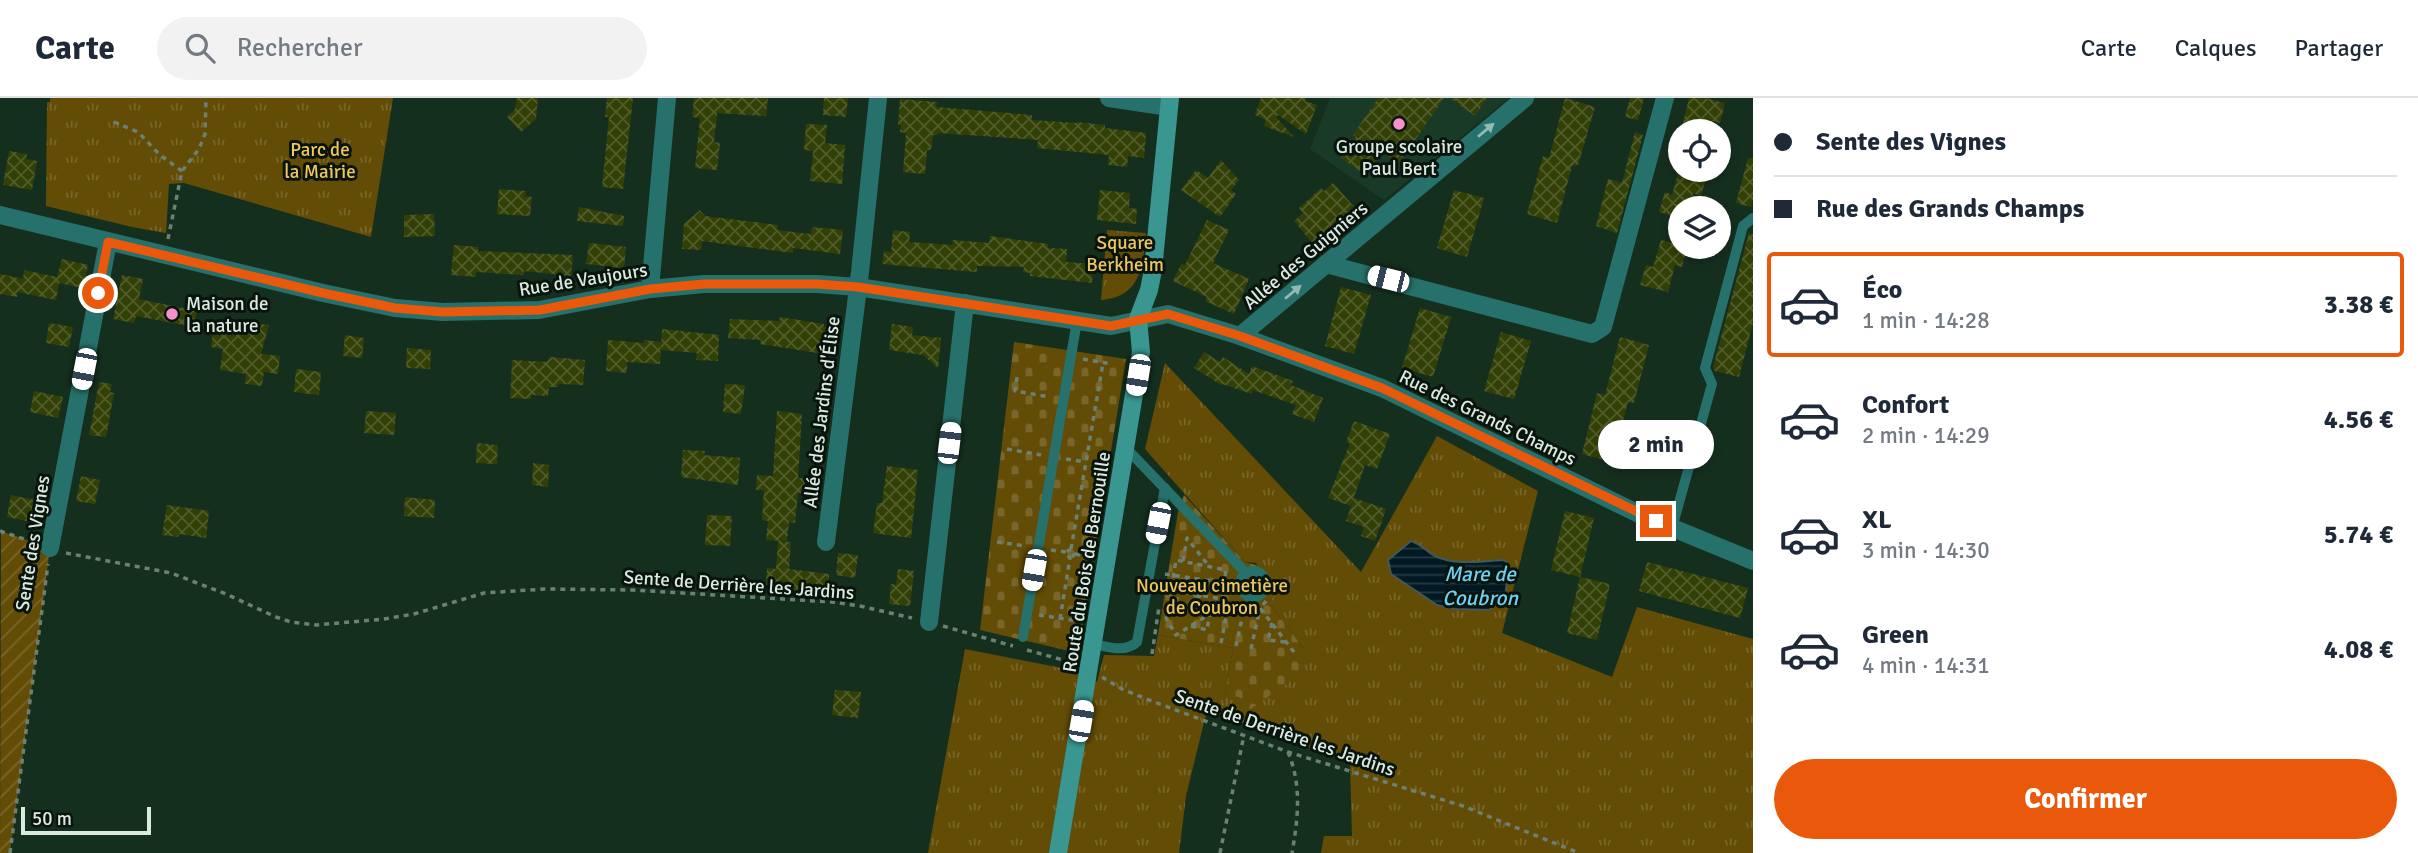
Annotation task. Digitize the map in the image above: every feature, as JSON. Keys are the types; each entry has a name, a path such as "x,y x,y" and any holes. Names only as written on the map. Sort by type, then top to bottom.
{"street":[{"path":"650,289 667,98"},
{"name":"Allée des Jardins d'Élise","path":"826,542 858,287 878,98"},
{"path":"1109,98 1169,102 1153,270 1138,319"},
{"name":"Allée des Guigniers","path":"1240,336 1525,98"},
{"path":"1326,264 1592,334 1603,327 1665,98"},
{"name":"Rue de Vaujours","path":"0,215 395,308 443,312 540,310 650,289 716,284 817,284 858,287 1111,326 1138,319"},
{"name":"Sente des Vignes","path":"50,548 108,242"},
{"path":"929,622 965,303"},
{"name":"Rue des Grands Champs","path":"1138,319 1168,314 1240,336 1382,388 1641,515 1753,561"},
{"name":"Route du Bois de Bernouille","path":"1058,853 1141,352 1138,319"}],"lane":[{"path":"1672,528 1712,384 1705,368 1744,226 1753,218"},
{"path":"1023,637 1077,321"},
{"path":"1126,449 1246,573"},
{"path":"1093,644 1125,649 1136,642 1165,488"},
{"path":"1254,571 1265,578 1266,586 1262,593 1255,597 1247,595 1240,585 1246,573 1254,571"}],"path":[{"path":"166,255 182,171 199,149 205,134 206,98"},
{"path":"114,122 138,132 160,155 182,171"},
{"path":"1070,357 1112,364"},
{"path":"1070,558 1066,552 1071,549 1102,363"},
{"path":"1017,377 1016,391 1063,398"},
{"path":"1007,449 1053,457"},
{"name":"Sente de Derrière les Jardins","path":"0,531 73,555 172,573 276,617 316,625 414,614 484,593 545,589 622,590 832,602 860,606 1013,646"},
{"path":"1183,561 1187,538 1209,567"},
{"path":"998,542 1038,548"},
{"name":"Sente des Vignes","path":"10,853 50,548"},
{"path":"1071,549 1075,554 1084,556"},
{"path":"1060,619 1070,558 1075,554"},
{"path":"1221,643 1227,607 1222,598 1226,570 1176,560 1171,590 1222,598"},
{"path":"1165,573 1240,585"},
{"path":"1175,612 1178,591"},
{"path":"1251,649 1257,613 1267,600 1262,593"},
{"path":"1201,595 1166,618 1176,635 1226,604"},
{"path":"1236,646 1247,595"},
{"path":"1260,608 1297,656"},
{"path":"1027,613 1079,621"},
{"path":"1190,626 1208,630 1210,614"},
{"path":"1272,623 1268,640 1287,643"},
{"name":"Sente de Derrière les Jardins","path":"1026,650 1090,669 1122,689 1287,752 1463,806 1579,853"},
{"path":"1220,853 1244,735"},
{"path":"1287,752 1296,771 1298,806 1292,853"}],"shaded area":[{"name":"Groupe scolaire Paul Bert","path":"1330,98 1509,98 1384,200 1310,149"}],"green space":[{"name":"Parc de la Mairie","path":"50,98 393,98 371,237 184,183 169,184 166,233 46,206 47,102 50,102"},
{"name":"Square Berkheim","path":"1107,230 1146,233 1141,268 1132,286 1114,298 1101,300"},
{"path":"1014,342 1126,359 1078,653 980,630"},
{"path":"1165,363 1361,572 1437,436 1538,491 1502,633 1612,677 1637,607 1753,639 1753,853 1321,853 1324,836 1352,836 1350,763 1207,710 1186,796 1179,853 928,853 965,649 1072,670 1097,682 1104,655 1154,656 1158,635 1233,648 1225,695 1305,650 1269,603 1275,594 1256,563 1245,562 1145,449"},
{"name":"Nouveau cimetière de Coubron","path":"1184,495 1245,562 1267,568 1278,586 1269,603 1305,650 1298,676 1249,710 1239,697 1225,695 1233,648 1158,635 1178,512"},
{"path":"1,531 50,548 10,853 0,853"}],"water":[{"name":"Mare de Coubron","path":"1411,541 1435,556 1452,561 1504,560 1509,565 1505,597 1489,610 1455,609 1437,605 1391,574 1388,560"}],"building":[{"path":"517,98 538,98 536,119 521,132 507,117 515,109"},
{"path":"607,98 633,98 623,189 602,187 609,117 605,117"},
{"path":"694,98 768,98 766,116 717,113 714,142 720,143 717,170 695,168 700,118 692,117"},
{"path":"824,98 848,98 846,117 823,115"},
{"path":"1261,98 1306,98 1305,101 1317,105 1306,134 1278,115 1276,117 1294,137 1264,126 1266,120 1255,115"},
{"path":"1378,98 1444,98 1399,163 1382,152 1368,173 1362,169 1360,171 1341,158"},
{"path":"1450,98 1487,98 1475,116"},
{"path":"1565,98 1595,107 1578,165 1572,166 1557,223 1527,214 1543,156 1549,158"},
{"path":"1630,98 1644,98 1638,120 1625,117"},
{"path":"1689,98 1705,98 1725,103 1721,119 1684,119"},
{"path":"900,99 937,102 936,107 1032,115 1032,120 1105,125 1105,128 1146,133 1144,158 1128,156 1127,167 1108,165 1109,155 1037,148 1038,140 938,133 933,135 931,150 927,150 925,174 903,172 906,133 900,132 901,125 898,125"},
{"path":"806,124 827,125 825,143 845,145 842,184 810,181 813,151 804,150"},
{"path":"1635,132 1643,135 1617,233 1596,226 1608,179 1622,183"},
{"path":"9,151 27,154 26,159 37,161 32,190 3,185"},
{"path":"1748,158 1753,158 1751,207 1736,203"},
{"path":"1221,160 1239,180 1231,190 1236,194 1220,217 1181,190 1196,170 1208,178"},
{"path":"1676,182 1705,182 1701,196 1693,193 1693,196 1668,196 1668,215 1659,212 1665,192 1672,195"},
{"path":"1333,183 1356,209 1346,217 1349,220 1326,239 1322,234 1312,243 1294,221 1303,213 1299,208 1321,188 1324,191"},
{"path":"499,189 526,191 525,196 532,197 530,216 497,214"},
{"path":"1100,190 1130,193 1129,208 1137,209 1136,224 1097,220"},
{"path":"1454,190 1484,198 1467,257 1437,248"},
{"path":"579,207 624,216 623,226 577,221"},
{"path":"700,210 705,216 778,225 777,230 811,234 812,227 843,230 840,254 793,248 793,253 702,241 701,250 682,249 684,224"},
{"path":"434,214 435,236 404,237 404,215"},
{"path":"1207,220 1229,230 1213,263 1249,279 1234,314 1205,301 1207,297 1173,281 1181,264 1185,265"},
{"path":"893,230 910,232 909,242 952,245 953,240 989,243 990,236 1048,244 1048,248 1067,249 1066,262 1093,264 1092,283 1030,276 1030,273 1023,272 1024,267 977,266 977,272 882,264 884,251 891,252"},
{"path":"1749,233 1753,234 1753,323 1739,377 1715,371 1713,367"},
{"path":"1661,240 1668,242 1668,259 1684,259 1682,267 1675,265 1668,292 1640,285 1646,265 1653,267"},
{"path":"589,243 626,247 624,268 586,264"},
{"path":"454,245 478,247 478,251 573,255 571,276 524,271 523,275 476,272 476,277 451,275"},
{"path":"62,259 88,265 83,288 59,283 56,300 17,292 17,297 0,294 0,274 23,279 24,270 57,277"},
{"path":"122,275 143,279 139,299 197,311 194,327 136,316 134,323 113,319"},
{"path":"1341,287 1371,295 1354,354 1325,346"},
{"path":"1420,308 1451,317 1433,377 1402,368"},
{"path":"780,317 833,328 830,355 760,344 761,340 728,338 730,319 779,321"},
{"path":"223,320 269,325 261,354 280,356 278,374 264,372 262,386 245,384 246,374 220,370 223,349 211,347 213,329 222,330"},
{"path":"49,323 73,327 69,347 46,343"},
{"path":"892,324 913,327 912,335 941,338 938,368 923,355 889,350"},
{"path":"662,329 719,335 718,361 696,360 697,353 661,350"},
{"path":"1501,332 1531,341 1514,399 1484,391"},
{"path":"345,335 364,338 362,358 343,356"},
{"path":"1620,337 1649,345 1634,403 1628,402 1612,462 1582,454 1597,393 1605,395"},
{"path":"608,340 661,342 660,364 627,362 627,373 606,371"},
{"path":"407,348 431,350 430,369 406,368"},
{"path":"1204,352 1220,362 1223,357 1249,374 1252,366 1293,381 1291,385 1323,398 1314,422 1292,414 1296,405 1253,390 1252,394 1221,385 1194,368"},
{"path":"550,357 585,360 583,385 558,384 558,387 549,387 548,396 531,395 531,399 510,398 512,360 546,362"},
{"path":"296,369 321,372 319,395 294,392"},
{"path":"99,382 112,384 110,392 114,393 106,437 89,435"},
{"path":"725,384 745,385 741,414 723,412"},
{"path":"34,391 63,397 58,418 30,412"},
{"path":"366,411 396,413 394,435 364,433"},
{"path":"777,411 802,414 798,478 805,478 804,493 798,493 795,523 789,522 787,541 766,540 768,521 762,520 764,490 756,490 757,475 773,476"},
{"path":"1354,421 1390,434 1377,469 1365,465 1351,506 1328,498 1350,443 1346,442"},
{"path":"477,443 498,445 497,464 476,463"},
{"path":"683,450 740,458 738,485 681,477"},
{"path":"533,463 549,465 548,487 532,485"},
{"path":"887,466 918,470 911,538 873,533 877,503 882,503"},
{"path":"81,476 100,480 95,504 76,501"},
{"path":"11,495 40,501 36,523 7,517"},
{"path":"405,497 435,500 434,518 404,516"},
{"path":"1354,498 1386,509 1375,541 1361,536 1364,527 1346,521"},
{"path":"167,505 209,511 206,538 179,534 178,537 162,535"},
{"path":"1565,511 1594,518 1580,577 1551,570"},
{"path":"707,515 732,516 730,546 705,545"},
{"path":"778,541 791,542 789,569 829,574 828,593 787,590 788,586 766,585 767,568 776,569"},
{"path":"838,553 858,555 855,578 836,575"},
{"path":"1647,562 1748,588 1740,618 1639,591"},
{"path":"898,569 914,571 910,606 889,604 891,584 896,585"},
{"path":"1580,577 1610,584 1597,640 1567,633"},
{"path":"835,690 861,692 858,718 832,715"}],"place":[{"name":"Groupe scolaire Paul Bert","path":"1399,124"},
{"name":"Maison de la nature","path":"172,314"}],"route":[{"path":"98,293 108,242 323,293 395,308 443,312 540,310 650,289 704,284 817,284 858,287 1111,326 1168,314 1240,336 1382,388 1656,521"}]}
